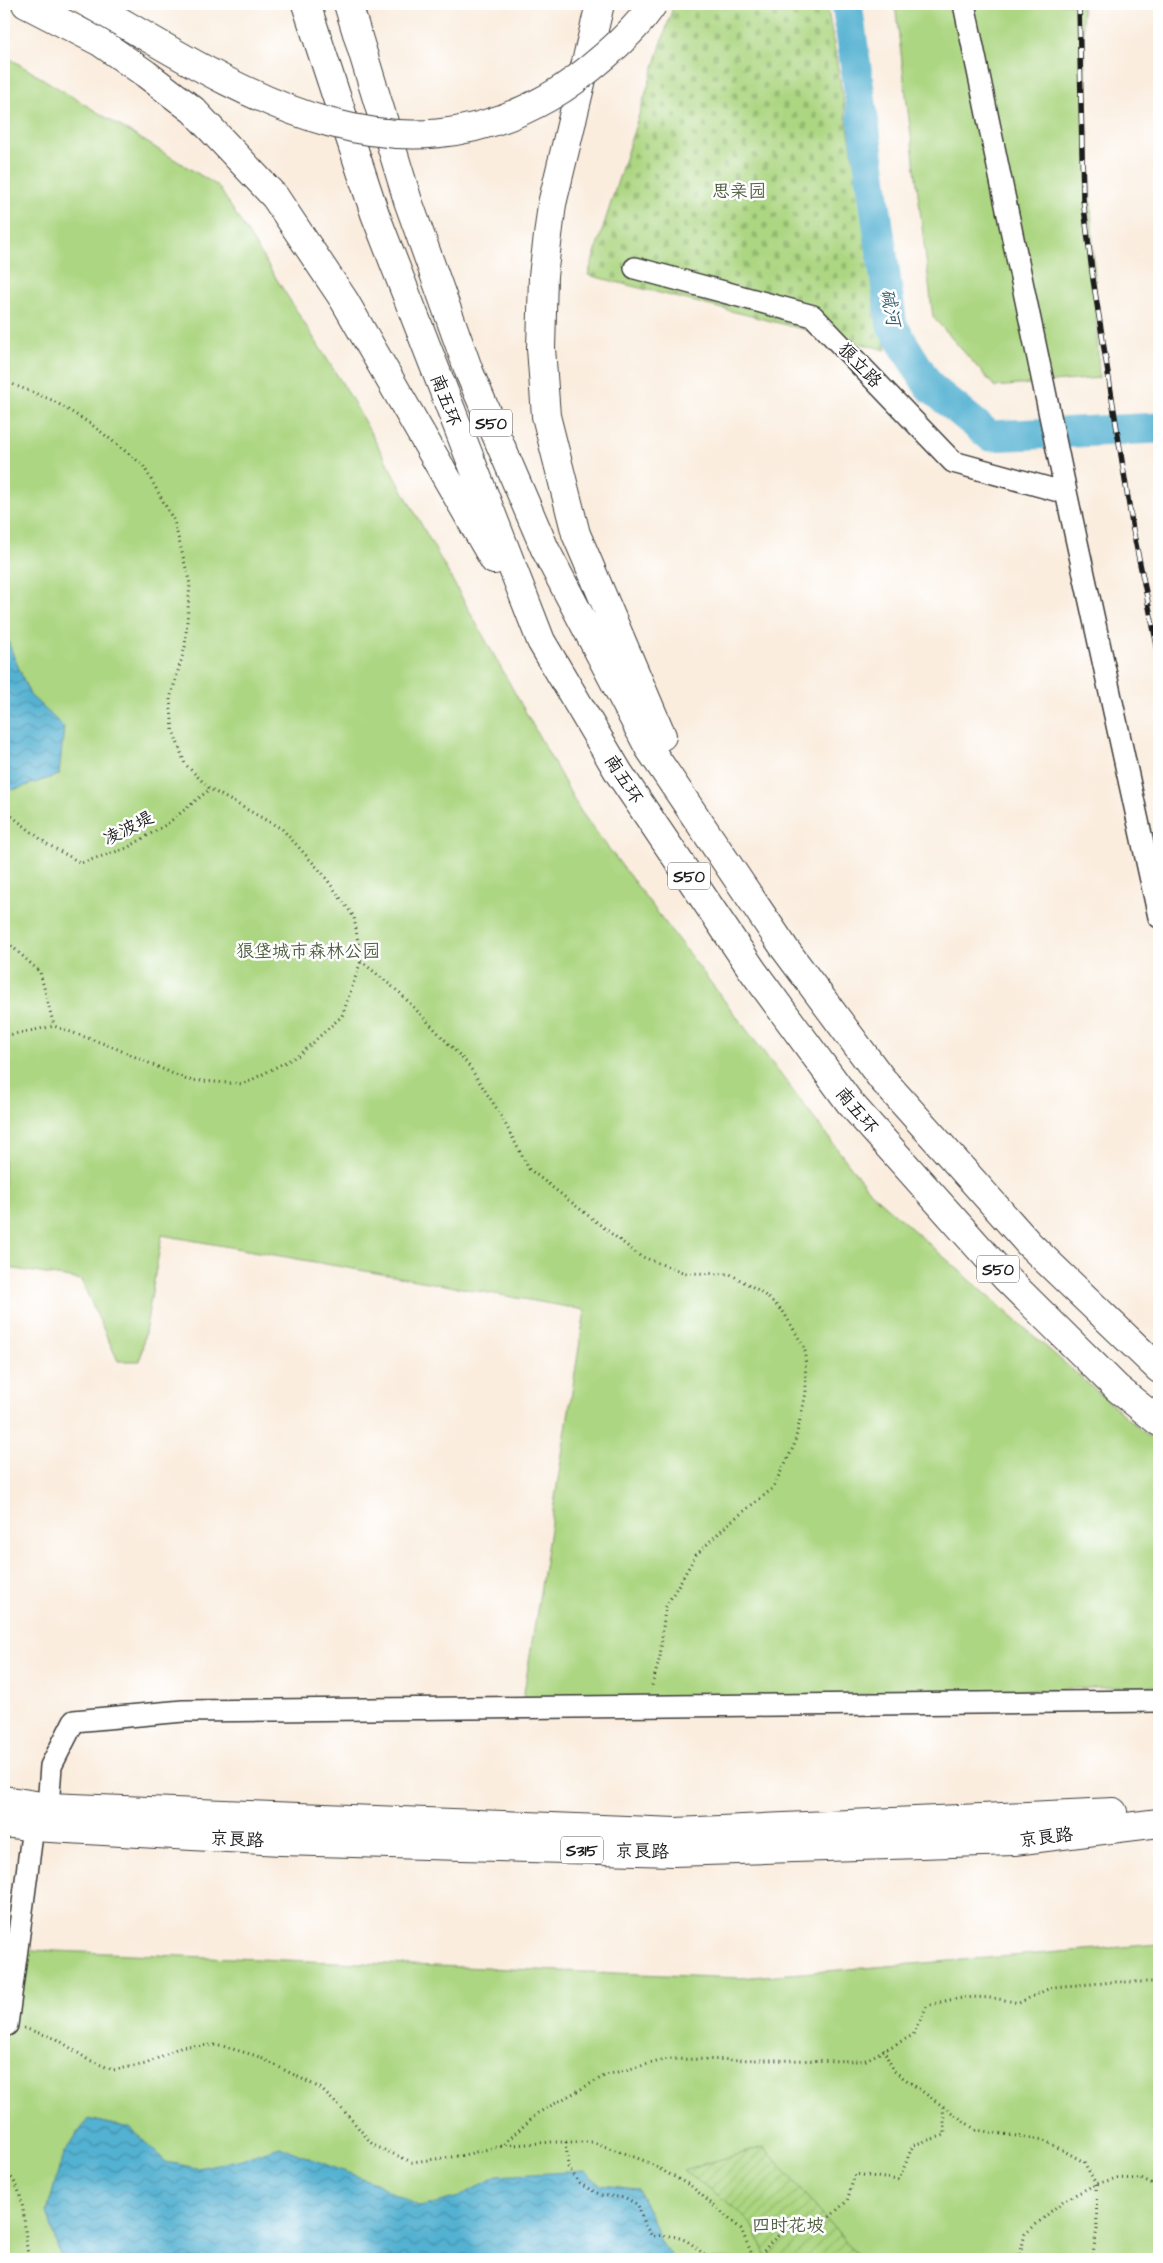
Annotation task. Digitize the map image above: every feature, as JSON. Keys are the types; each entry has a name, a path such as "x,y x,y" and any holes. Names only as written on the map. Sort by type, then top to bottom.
{"main road":[{"path":"26,4 100,42 193,110 275,197 344,300 541,641"},
{"path":"90,4 229,84 281,107 330,124 378,132 427,135 474,126 510,116 567,86 617,43 647,13 653,4"},
{"name":"南五环","path":"306,4 375,214 541,641 620,773 752,971 850,1103 1005,1277 1118,1388 1159,1422"},
{"name":"南五环","path":"348,4 408,201 470,374 541,540 649,748 785,949 882,1079 1029,1244 1159,1369"},
{"path":"600,4 552,204 543,276 541,348 546,416 576,534 695,816"},
{"name":"京良路","path":"4,1800 41,1817 281,1841 673,1852 1014,1841 1159,1823"},
{"name":"京良路","path":"4,1823 41,1817 676,1832 1115,1812 1159,1808"}],"street":[{"path":"964,4 1066,493 1159,917"},
{"name":"狼立路","path":"635,268 813,316 953,462 1066,493"},
{"path":"7,2025 51,1766 74,1721 183,1711 1159,1700"}],"path":[{"path":"4,381 52,400 91,424 143,465 174,522 190,584 185,647 170,699 173,730 186,764 210,789 282,829 323,874 354,917 361,961 342,1016 299,1055 244,1084 187,1080 113,1047 54,1026 4,1036"},
{"name":"凌波堤","path":"4,810 47,844 81,863 127,848 167,824 210,789"},
{"path":"4,940 40,972 54,1026"},
{"path":"361,961 400,993 467,1063 499,1112 529,1169 640,1256 684,1273 730,1274 760,1291 783,1311 806,1349 806,1393 794,1446 772,1489 729,1523 696,1555 665,1608 660,1657 646,1706"},
{"path":"501,2146 538,2113 606,2076 668,2059 864,2061 913,2035 927,2006 955,1997 990,1996 1020,2004 1052,1987 1116,1982 1159,1982"},
{"path":"7,2025 27,2028 57,2039 87,2059 113,2070 146,2064 182,2046 219,2044 257,2056 320,2088 345,2112 373,2145 412,2162 458,2156 501,2146 593,2142 645,2161 691,2186 741,2229 756,2259 792,2223 822,2224 847,2201 855,2174 898,2180 914,2146 945,2135 943,2106"},
{"path":"883,2050 894,2071 976,2130 1044,2140 1084,2162 1096,2184 1097,2229 1092,2259"},
{"path":"566,2142 568,2167 580,2184 601,2195 626,2198 638,2205 644,2224 652,2236 673,2235 696,2247 708,2259"},
{"path":"4,2171 18,2186 24,2241 29,2259"},
{"path":"1019,2259 1025,2234 1063,2201 1096,2184 1117,2178 1141,2179 1159,2188"}],"green space":[{"name":"思亲园","path":"674,4 827,4 886,350 588,275"},
{"path":"895,4 1082,4 1099,378 995,387 933,317"},
{"name":"狼垡城市森林公园","path":"4,55 218,186 349,394 581,812 870,1192 1159,1446 1159,1686 522,1705 585,1310 162,1235 140,1361 118,1361 81,1280 4,1267"},
{"path":"1159,1944 1159,2259 4,2259 4,1949 740,1978"},
{"name":"四时花坡","path":"764,2147 857,2255 854,2259 767,2259 753,2226 733,2206 683,2170"}],"water":[{"path":"4,624 10,647 30,695 64,727 59,775 13,790 4,784"},
{"path":"88,2119 130,2128 166,2162 197,2168 238,2160 280,2147 375,2183 420,2207 459,2197 497,2176 585,2171 601,2185 638,2189 662,2245 676,2259 61,2259 47,2212 63,2154"}],"waterway":[{"name":"碱河","path":"847,4 892,326 929,386 990,436 1159,428"}],"railway":[{"path":"1079,4 1083,199 1093,279 1133,530 1159,655"},
{"path":"1158,4 1159,88"}]}
